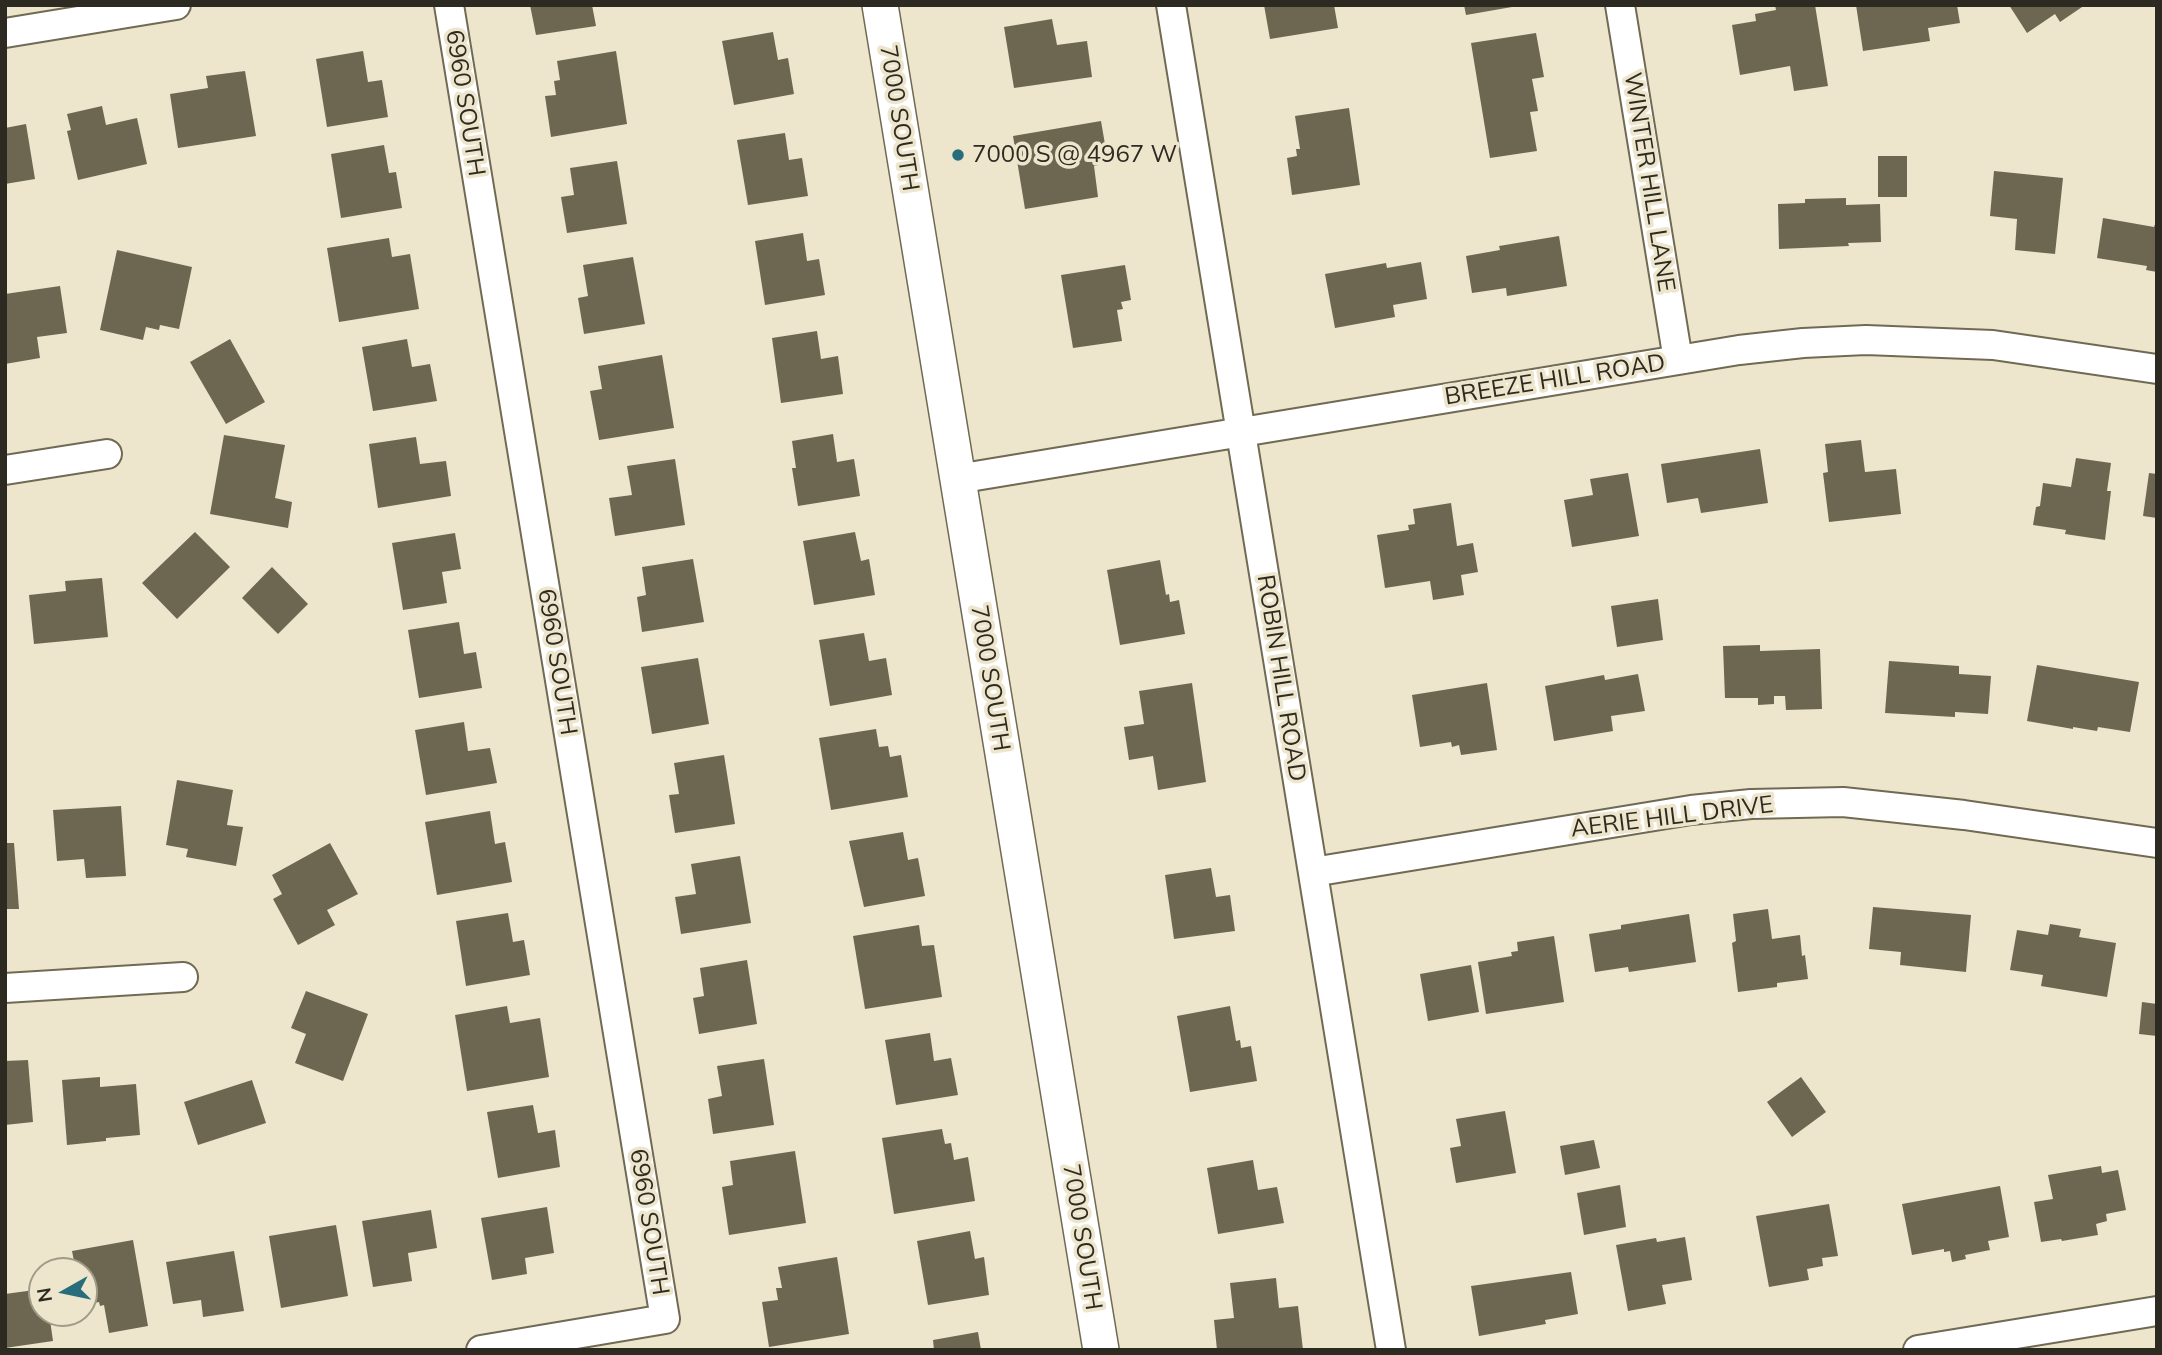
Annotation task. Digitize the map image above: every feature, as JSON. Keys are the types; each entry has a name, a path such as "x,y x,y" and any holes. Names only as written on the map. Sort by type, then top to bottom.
{"street":[{"path":"5,33 176,5"},
{"name":"6960 SOUTH","path":"449,5 665,1319 481,1350"},
{"name":"7000 SOUTH","path":"880,5 1101,1350"},
{"name":"ROBIN HILL ROAD","path":"1171,5 1391,1350"},
{"name":"WINTER HILL LANE","path":"1620,5 1678,360"},
{"name":"BREEZE HILL ROAD","path":"957,479 1739,350 1803,343 1866,340 1993,345 2157,369"},
{"path":"5,470 107,454"},
{"name":"AERIE HILL DRIVE","path":"1313,872 1691,810 1751,804 1843,802 1964,815 2157,844"},
{"path":"5,988 183,977"},
{"path":"1918,1350 2157,1311"}],"building":[{"path":"530,5 592,5 596,26 536,35"},
{"path":"1264,5 1334,5 1338,28 1270,39"},
{"path":"1464,5 1512,5 1512,7 1466,15"},
{"path":"1775,5 1815,5 1828,86 1794,91 1790,66 1740,75 1732,25 1756,21 1755,14 1776,10"},
{"path":"1856,5 1957,5 1960,23 1928,28 1930,41 1863,51"},
{"path":"2009,5 2085,5 2060,22 2055,14 2027,33"},
{"path":"1052,19 1057,45 1087,41 1092,77 1014,88 1004,27"},
{"path":"773,32 778,60 788,58 794,94 734,105 722,41"},
{"path":"1536,33 1544,77 1532,79 1538,111 1530,112 1537,151 1490,158 1471,43"},
{"path":"363,51 368,82 382,80 388,117 327,127 316,59"},
{"path":"616,51 627,124 551,137 545,96 556,95 554,81 560,80 557,61"},
{"path":"245,71 256,136 178,148 170,94 208,88 206,76"},
{"path":"102,106 106,125 137,118 147,164 78,180 67,131 71,130 67,114"},
{"path":"1349,108 1360,185 1292,195 1287,158 1297,156 1296,149 1300,149 1295,116"},
{"path":"1101,121 1107,156 1098,158 1099,165 1094,166 1098,197 1025,209 1013,136"},
{"path":"26,124 35,179 5,184 5,128"},
{"path":"785,133 789,160 802,158 808,196 748,205 737,140"},
{"path":"384,145 389,173 396,172 402,208 341,218 331,154"},
{"path":"1878,156 1907,156 1907,197 1878,197"},
{"path":"617,161 627,224 567,233 561,197 574,195 570,168"},
{"path":"1994,171 2063,178 2055,254 2015,250 2017,219 1990,216"},
{"path":"1846,198 1846,205 1880,204 1881,242 1779,249 1778,204 1805,203 1805,199"},
{"path":"2103,218 2154,227 2157,219 2157,272 2146,270 2147,266 2097,258"},
{"path":"803,233 807,261 819,259 825,295 765,305 755,241"},
{"path":"1559,236 1567,286 1507,296 1506,288 1472,293 1466,256 1500,250 1499,246"},
{"path":"389,238 392,257 410,254 419,309 339,322 327,248"},
{"path":"117,250 192,267 179,329 160,325 159,330 146,327 143,340 100,330"},
{"path":"633,257 645,324 584,334 578,298 588,296 583,265"},
{"path":"1421,262 1427,299 1393,305 1395,317 1335,328 1325,274 1386,263 1387,268"},
{"path":"1125,265 1131,300 1121,302 1123,309 1117,310 1122,341 1073,348 1061,275"},
{"path":"60,286 67,333 37,337 40,358 5,364 5,294"},
{"path":"817,331 821,359 838,356 843,394 781,403 772,338"},
{"path":"230,339 265,402 226,424 190,362"},
{"path":"407,339 412,367 430,364 437,401 373,411 362,347"},
{"path":"662,355 674,428 599,440 590,391 602,389 598,366"},
{"path":"833,434 837,462 854,459 860,496 798,506 792,468 796,468 792,441"},
{"path":"224,435 285,445 275,498 292,502 288,528 210,514"},
{"path":"416,437 420,464 446,461 451,496 378,508 369,444"},
{"path":"1861,440 1865,472 1896,469 1901,514 1829,522 1823,473 1828,472 1825,444"},
{"path":"1760,449 1768,503 1701,513 1698,498 1667,503 1661,464"},
{"path":"2076,458 2111,463 2107,491 2111,491 2105,540 2065,534 2066,530 2033,525 2036,507 2040,506 2043,483 2071,487"},
{"path":"675,459 685,525 615,536 609,498 632,495 627,466"},
{"path":"1628,473 1639,536 1572,547 1564,500 1593,495 1590,479"},
{"path":"2149,473 2157,474 2157,518 2143,516"},
{"path":"1451,503 1457,546 1473,543 1478,572 1461,575 1464,595 1433,600 1430,581 1385,588 1377,535 1409,530 1408,525 1415,524 1413,509"},
{"path":"195,532 230,567 177,619 142,583"},
{"path":"855,532 861,561 869,559 875,595 814,605 803,541"},
{"path":"455,533 461,569 442,572 447,603 403,610 392,543"},
{"path":"693,559 704,622 642,632 637,597 646,595 642,567"},
{"path":"1160,560 1166,595 1169,594 1170,602 1179,600 1185,634 1120,645 1107,570"},
{"path":"272,567 308,604 278,634 242,598"},
{"path":"102,578 108,637 34,644 29,595 66,591 65,581"},
{"path":"1658,599 1663,640 1617,647 1611,606"},
{"path":"459,622 464,654 476,652 482,688 419,698 408,630"},
{"path":"864,633 869,661 886,658 892,695 830,706 819,640"},
{"path":"1760,645 1760,651 1820,649 1822,709 1786,710 1785,696 1774,696 1774,704 1758,705 1758,698 1725,698 1723,646"},
{"path":"698,658 709,724 652,734 641,667"},
{"path":"1889,661 1959,666 1959,674 1991,676 1988,714 1955,712 1955,717 1885,713"},
{"path":"2037,665 2139,682 2130,732 2098,727 2097,731 2073,729 2027,721"},
{"path":"1638,674 1645,711 1611,716 1613,731 1554,741 1545,686 1604,675 1605,680"},
{"path":"1192,683 1206,782 1158,790 1153,756 1129,760 1124,727 1144,724 1139,691"},
{"path":"1487,683 1497,750 1461,755 1459,745 1452,747 1451,742 1420,747 1412,695"},
{"path":"464,722 468,751 490,748 497,783 426,795 415,730"},
{"path":"876,729 879,747 888,746 890,757 901,755 908,797 831,810 819,738"},
{"path":"724,755 735,824 675,833 669,795 679,794 674,763"},
{"path":"177,780 233,790 227,825 243,827 236,866 186,857 188,849 166,845"},
{"path":"121,806 126,876 86,878 84,859 57,861 53,810"},
{"path":"490,811 495,844 505,842 512,882 437,895 425,822"},
{"path":"903,832 908,860 918,858 925,896 864,907 849,841"},
{"path":"5,843 14,843 19,909 5,909"},
{"path":"330,843 358,894 327,910 335,925 298,945 273,899 282,894 272,875"},
{"path":"740,856 751,923 681,934 675,897 696,894 691,864"},
{"path":"1211,868 1216,897 1230,895 1235,931 1174,939 1165,875"},
{"path":"1873,907 1971,915 1966,972 1900,965 1901,952 1869,949"},
{"path":"1768,909 1772,939 1800,935 1808,979 1777,983 1777,987 1738,992 1732,943 1736,941 1733,914"},
{"path":"508,913 513,942 524,940 530,975 466,986 456,921"},
{"path":"1689,914 1696,962 1629,972 1628,967 1595,972 1589,934 1621,929 1621,925"},
{"path":"2050,924 2081,929 2079,937 2116,943 2107,997 2041,986 2043,975 2010,970 2017,930 2048,935"},
{"path":"919,925 922,946 934,945 942,997 865,1009 853,936"},
{"path":"1554,936 1564,1002 1486,1014 1478,962 1512,956 1511,952 1518,951 1517,942"},
{"path":"747,960 757,1024 699,1034 693,998 704,996 700,968"},
{"path":"1471,965 1479,1012 1428,1021 1420,974"},
{"path":"306,991 368,1014 343,1081 295,1063 306,1034 291,1028"},
{"path":"2142,1002 2157,1004 2157,1036 2139,1034"},
{"path":"507,1006 510,1023 540,1018 549,1077 467,1091 455,1015"},
{"path":"1230,1006 1236,1041 1240,1040 1241,1048 1251,1046 1257,1081 1190,1092 1177,1016"},
{"path":"930,1033 934,1061 951,1058 958,1095 896,1105 885,1040"},
{"path":"764,1059 774,1125 713,1134 708,1099 722,1096 717,1066"},
{"path":"28,1060 33,1122 5,1125 5,1061"},
{"path":"100,1077 100,1087 136,1084 140,1135 67,1145 62,1080"},
{"path":"1801,1077 1826,1112 1792,1137 1767,1102"},
{"path":"252,1080 266,1123 198,1145 184,1102"},
{"path":"533,1105 538,1133 555,1130 560,1167 498,1178 487,1112"},
{"path":"1505,1111 1516,1173 1456,1183 1450,1148 1461,1146 1456,1119"},
{"path":"942,1129 945,1144 951,1143 954,1160 968,1157 975,1201 894,1214 882,1138"},
{"path":"1594,1140 1600,1168 1565,1175 1560,1146"},
{"path":"795,1151 806,1223 729,1235 722,1187 733,1185 730,1161"},
{"path":"1253,1160 1258,1190 1277,1187 1284,1223 1218,1234 1207,1168"},
{"path":"2101,1166 2102,1173 2118,1170 2126,1210 2106,1214 2107,1221 2096,1224 2098,1235 2041,1242 2034,1202 2053,1199 2048,1175"},
{"path":"1620,1185 1626,1227 1584,1235 1577,1193"},
{"path":"2000,1186 2009,1237 1988,1241 1990,1250 1965,1255 1966,1259 1952,1262 1950,1251 1944,1252 1944,1249 1912,1255 1902,1204"},
{"path":"1829,1204 1838,1256 1822,1258 1823,1266 1807,1269 1809,1280 1769,1287 1756,1216"},
{"path":"547,1207 554,1253 525,1258 527,1274 492,1280 481,1218"},
{"path":"431,1210 437,1248 408,1253 412,1281 373,1287 362,1221"},
{"path":"336,1225 348,1296 281,1308 269,1236"},
{"path":"970,1231 975,1259 984,1257 989,1295 928,1305 917,1241"},
{"path":"1685,1237 1692,1280 1662,1285 1666,1304 1628,1311 1616,1245 1656,1238 1657,1242"},
{"path":"133,1240 148,1326 109,1333 104,1305 100,1306 98,1302 98,1257 73,1257 72,1251"},
{"path":"234,1251 244,1311 203,1317 201,1300 173,1304 166,1262"},
{"path":"837,1257 849,1334 769,1347 762,1302 778,1300 776,1288 782,1288 778,1267"},
{"path":"1571,1272 1578,1314 1545,1320 1546,1324 1479,1336 1471,1286"},
{"path":"1276,1278 1279,1308 1298,1306 1303,1350 1217,1350 1214,1320 1234,1318 1230,1283"},
{"path":"28,1291 28,1327 51,1327 53,1341 5,1348 5,1294"},
{"path":"978,1332 981,1350 934,1350 933,1340"}],"place":[{"name":"7000 S @ 4967 W","path":"958,155"}]}
